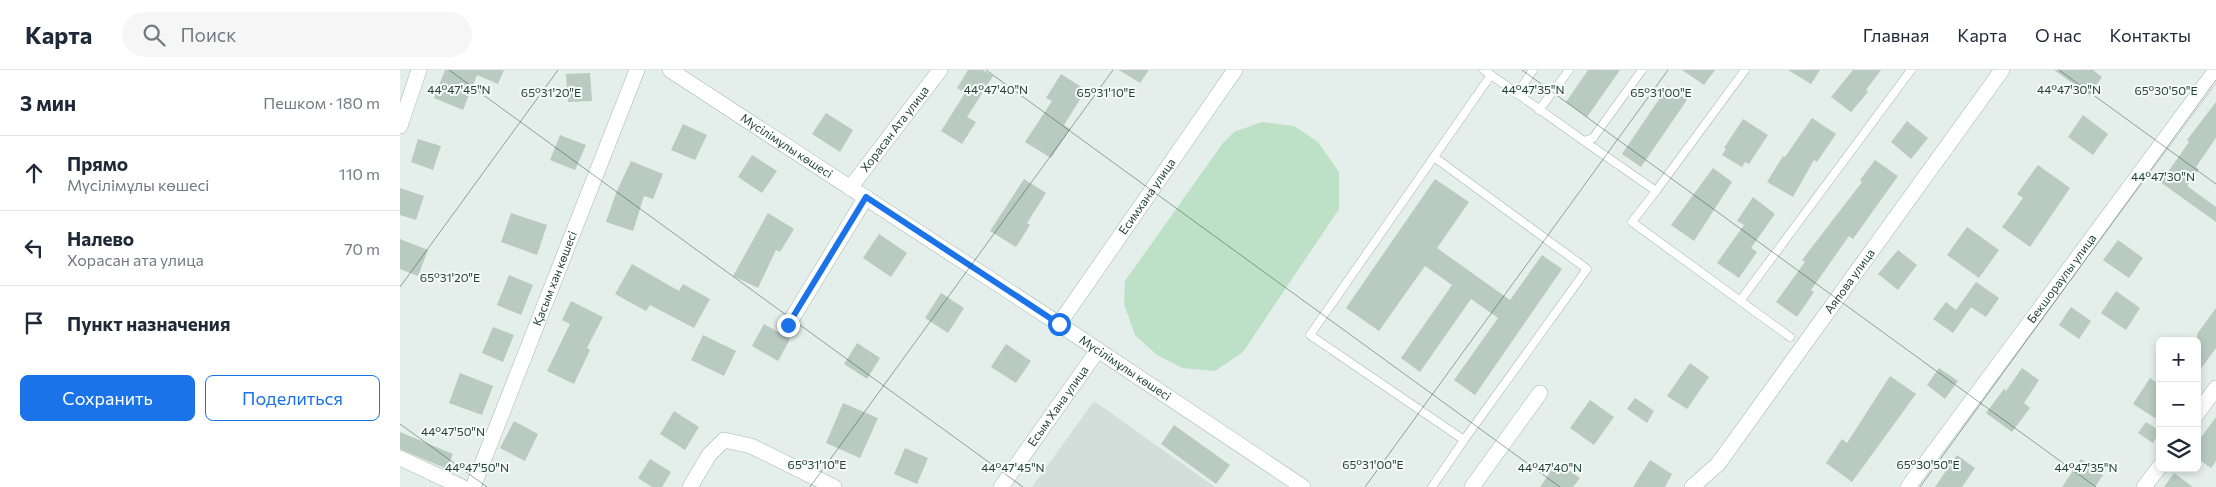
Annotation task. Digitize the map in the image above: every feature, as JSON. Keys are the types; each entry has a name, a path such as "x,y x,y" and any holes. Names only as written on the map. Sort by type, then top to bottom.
{"street":[{"path":"400,126 419,70"},
{"name":"Қасым хан көшесі","path":"473,487 637,70"},
{"name":"Хорасан Ата улица","path":"850,188 940,70"},
{"name":"Есимхана улица","path":"1059,324 1235,70"},
{"name":"Аяпова улица","path":"1692,487 1718,464 2002,70"},
{"name":"Бекшораулы улица","path":"1908,487 2216,70"},
{"name":"Мүсілімұлы көшесі","path":"677,72 1303,487"},
{"path":"788,325 866,197"},
{"name":"Есым Хана улица","path":"1001,487 1098,350"},
{"path":"2201,409 2216,388"},
{"path":"1472,487 1540,393"},
{"path":"690,487 709,454 724,440 751,446 834,487"},
{"path":"400,458 462,487"},
{"path":"2144,487 2156,471"}],"lane":[{"path":"1484,70 1656,191"},
{"path":"1517,94 1533,70"},
{"path":"1540,110 1569,70"},
{"path":"1584,141 1593,138 1642,70"},
{"path":"1745,70 1632,222 1790,337"},
{"path":"1740,301 1911,70"},
{"path":"1464,440 1310,335 1491,75"},
{"path":"1432,487 1587,269 1434,157"}],"shaded area":[{"path":"1094,401 1215,487 1032,487"}],"green space":[{"path":"1262,122 1294,126 1318,142 1339,172 1339,209 1243,352 1215,371 1182,368 1157,355 1135,335 1124,304 1125,281 1223,143 1234,132"}],"building":[{"path":"445,70 504,70 498,84 477,75 463,110 434,98"},
{"path":"968,70 983,70 993,76 967,117 976,122 962,144 941,131 965,93 957,88"},
{"path":"1119,70 1149,70 1140,83"},
{"path":"1588,70 1620,70 1587,117 1566,102"},
{"path":"1682,70 1715,70 1704,85"},
{"path":"1788,70 1820,70 1811,84"},
{"path":"1853,70 1881,70 1866,90 1868,92 1851,112 1831,97"},
{"path":"2054,70 2093,70 2102,77 2089,95"},
{"path":"590,73 592,101 568,102 566,74"},
{"path":"1061,74 1086,90 1064,125 1070,129 1051,158 1025,142 1052,101 1046,98"},
{"path":"1668,86 1687,100 1641,167 1622,154"},
{"path":"2216,102 2216,138 2196,167 2199,169 2187,186 2216,207 2216,222 2156,179 2164,169 2168,172 2189,142 2187,140"},
{"path":"826,113 853,130 840,152 812,134"},
{"path":"2083,115 2108,134 2093,155 2068,137"},
{"path":"1812,118 1836,134 1817,162 1814,160 1793,197 1767,182 1783,156 1785,157"},
{"path":"1743,119 1768,135 1749,164 1745,162 1742,167 1722,155 1726,149 1724,148"},
{"path":"1907,121 1928,138 1911,159 1891,142"},
{"path":"683,124 707,135 695,160 671,150"},
{"path":"560,135 586,145 575,170 550,160"},
{"path":"418,139 441,146 433,170 411,162"},
{"path":"752,155 777,171 762,193 738,177"},
{"path":"1875,160 1898,176 1853,239 1849,236 1811,290 1814,292 1797,317 1776,302 1805,262 1802,260 1862,182 1860,180"},
{"path":"631,161 663,174 653,199 644,196 633,231 606,222 616,193"},
{"path":"2038,165 2070,188 2030,247 2002,227 2023,198 2017,194"},
{"path":"1713,168 1732,182 1694,241 1671,225"},
{"path":"1024,179 1046,193 1027,223 1030,225 1016,247 990,231"},
{"path":"1435,179 1469,202 1437,248 1510,300 1542,255 1562,269 1475,395 1454,380 1498,318 1471,299 1420,372 1401,358 1452,285 1425,266 1379,331 1346,308"},
{"path":"400,188 424,196 416,220 400,215"},
{"path":"1753,197 1775,214 1751,248 1757,252 1739,278 1717,263 1744,225 1737,221"},
{"path":"511,213 547,225 537,255 501,242"},
{"path":"768,213 794,229 780,252 776,250 758,288 733,276"},
{"path":"1967,227 1999,250 1979,278 1947,255"},
{"path":"879,234 907,253 891,277 863,258"},
{"path":"400,239 428,250 418,276 400,269"},
{"path":"2118,240 2143,258 2129,278 2103,260"},
{"path":"1898,250 1917,265 1898,290 1878,274"},
{"path":"632,264 679,291 683,284 710,299 694,328 650,305 646,311 615,294"},
{"path":"509,275 533,285 521,315 497,305"},
{"path":"1976,282 1999,298 1986,317 1971,307 1953,333 1933,319 1946,302 1956,310"},
{"path":"2116,291 2140,308 2126,330 2101,313"},
{"path":"941,293 964,308 948,333 925,318"},
{"path":"571,301 603,317 587,348 590,350 574,384 547,371 570,324 562,320"},
{"path":"2071,307 2091,321 2079,339 2059,325"},
{"path":"2216,308 2216,348 2201,369 2201,337 2197,337 2197,334"},
{"path":"764,324 790,339 778,361 752,346"},
{"path":"493,327 514,335 503,362 482,353"},
{"path":"703,335 736,351 724,376 691,360"},
{"path":"857,343 880,358 867,379 844,364"},
{"path":"1006,344 1031,361 1016,383 991,367"},
{"path":"1690,363 1709,377 1687,409 1667,396"},
{"path":"1939,368 1958,381 1945,399 1927,385"},
{"path":"2022,368 2039,380 2024,403 2030,408 2012,432 1986,413 2004,389 2006,391"},
{"path":"460,373 493,386 482,415 449,403"},
{"path":"1890,376 1916,394 1852,482 1826,463 1842,439 1847,443"},
{"path":"2150,378 2156,382 2155,418 2133,404"},
{"path":"1635,398 1654,411 1647,423 1627,409"},
{"path":"1590,400 1614,417 1594,445 1570,428"},
{"path":"843,403 878,418 860,458 826,443"},
{"path":"674,411 699,427 685,450 660,434"},
{"path":"2216,417 2216,461 2211,468 2201,461 2201,438"},
{"path":"514,421 538,434 525,461 500,448"},
{"path":"2146,422 2156,428 2156,438 2153,443 2138,433"},
{"path":"1174,425 1230,465 1216,484 1161,444"},
{"path":"400,432 453,454 447,469 400,449"},
{"path":"905,448 928,458 917,484 894,474"},
{"path":"1957,455 1975,468 1962,487 1935,487"},
{"path":"650,459 671,472 662,487 652,487 638,478"},
{"path":"2081,459 2103,475 2095,487 2062,487"},
{"path":"1650,460 1672,474 1665,487 1633,487"},
{"path":"1557,462 1580,478 1573,487 1540,487"},
{"path":"2174,473 2193,487 2164,487"}],"route":[{"path":"788,325 866,197 1059,324"}]}
